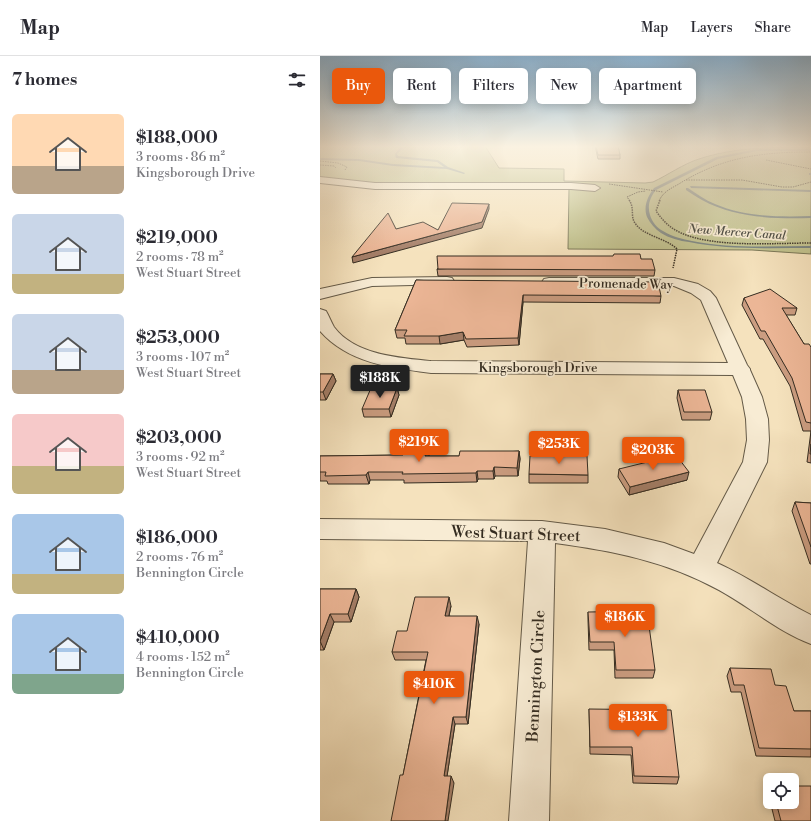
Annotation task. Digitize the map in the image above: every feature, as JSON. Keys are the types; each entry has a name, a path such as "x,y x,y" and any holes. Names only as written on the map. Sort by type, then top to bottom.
{"street":[{"path":"336,182 375,186 560,186 595,188"},
{"path":"320,294 372,282 466,282"},
{"name":"Promenade Way","path":"529,282 674,282 694,287 708,298 741,369 752,397 757,419 758,440 755,462 701,568"},
{"name":"Kingsborough Drive","path":"320,314 324,326 338,342 364,354 385,360 431,367 741,369"},
{"path":"320,348 338,342"},
{"name":"West Stuart Street","path":"320,529 542,531 605,539 638,546 701,568 730,582 782,615 811,630"},
{"name":"Bennington Circle","path":"529,821 542,531"}],"path":[{"path":"674,282 673,264 677,248 672,244 640,229 633,220 633,206 627,197 638,192 663,192 683,182"},
{"path":"752,182 782,187 793,187 811,182"},
{"path":"663,192 656,211 670,228 683,234 706,240 811,243"}],"green space":[{"path":"348,182 645,183 654,182 811,182 811,254 752,250 568,249 569,188 366,184"}],"building":[{"path":"452,203 489,204 482,222 352,257 388,213 396,229 423,222 438,230"},
{"path":"614,254 640,254 641,259 652,259 655,270 437,269 437,256 613,256"},
{"path":"416,280 658,282 661,296 523,295 518,338 466,339 463,332 439,336 404,336 407,330 395,330"},
{"path":"770,289 797,308 782,308 804,344 809,344 811,347 811,423 806,422 792,378 765,331 761,331 744,298"},
{"path":"320,374 333,374 323,392 320,392"},
{"path":"371,388 397,388 389,409 362,409"},
{"path":"678,390 705,390 712,412 684,412"},
{"path":"405,448 428,448 425,456 459,456 460,451 519,451 517,468 494,467 493,471 477,471 476,473 402,474 403,472 368,472 366,475 325,476 326,472 320,472 320,456 403,455"},
{"path":"676,455 689,472 630,487 619,469"},
{"path":"530,456 587,456 588,475 529,474"},
{"path":"795,502 811,503 811,547"},
{"path":"320,589 356,589 348,614 330,614 320,641"},
{"path":"415,597 449,597 445,616 477,616 466,717 453,717 444,776 451,776 445,821 391,821 400,775 403,775 428,652 392,652 397,631 407,631"},
{"path":"647,611 655,670 616,670 614,642 590,642 588,612"},
{"path":"730,668 771,669 775,685 786,686 794,711 811,711 811,749 759,748 744,685 734,685"},
{"path":"589,709 671,710 679,777 634,776 632,747 590,747"},
{"path":"799,786 811,786 811,821 781,821 778,809 799,809"}],"waterway":[{"name":"New Mercer Canal","path":"670,182 655,189 651,194 647,207 649,218 656,227 665,234 683,240 719,246 811,247"},
{"path":"691,187 811,191"},
{"path":"687,189 702,199 715,205 741,213 783,217 811,217"}]}
